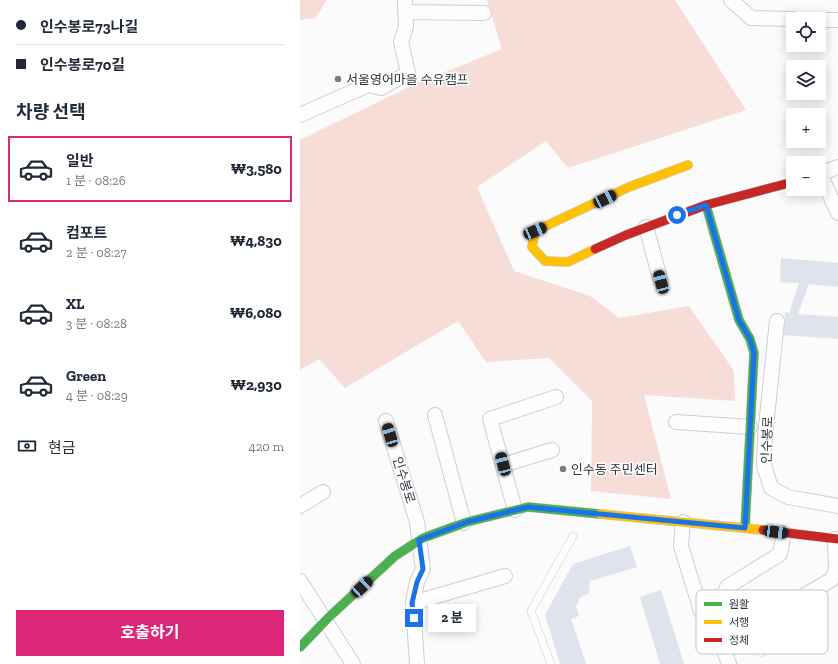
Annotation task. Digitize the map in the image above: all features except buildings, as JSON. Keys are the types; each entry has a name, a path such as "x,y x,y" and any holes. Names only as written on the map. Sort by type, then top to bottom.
{"street":[{"path":"731,0 751,18 786,19"},
{"path":"300,115 368,85 381,88 408,73 401,42 406,27 405,6 484,13"},
{"path":"826,20 838,20"},
{"path":"688,165 629,187 535,231 532,247 546,261 568,262 626,235 706,205 786,184"},
{"path":"826,171 838,167"},
{"path":"826,188 838,213"},
{"path":"706,205 739,320 750,339 754,353 745,528"},
{"path":"646,227 661,282"},
{"name":"인수봉로","path":"777,321 765,436 764,465 771,488 788,498 838,506"},
{"path":"515,510 490,419 556,397"},
{"path":"436,415 464,523"},
{"name":"인수봉로","path":"386,421 417,522 423,569 417,582 412,603 417,664"},
{"path":"676,422 750,427"},
{"path":"503,464 552,450"},
{"path":"300,506 323,492"},
{"path":"300,647 326,620 395,556 419,540 464,523 528,507 745,528 837,539 836,572 831,580 814,590"},
{"path":"683,522 681,546 696,595"},
{"path":"727,587 780,554 784,533"},
{"path":"412,603 506,576"},
{"path":"300,581 353,664"},
{"path":"725,654 729,664"}],"lane":[{"path":"551,664 532,611 573,536"},
{"path":"722,590 727,587 729,590"}],"shaded area":[{"path":"300,0 327,0 315,18 300,20"},
{"path":"487,0 675,0 746,110 568,168 546,141 477,187 514,271 590,296 619,318 689,306 734,371 735,401 644,395 671,499 591,491 592,401 549,358 486,362 458,321 345,388 319,359 300,370 300,140 413,85 502,49"}],"traffic: fast":[{"path":"706,205 739,320 750,339 754,353 745,528"},
{"path":"300,647 329,617 395,556 423,538 467,522 528,507 600,514"}],"traffic: slow":[{"path":"595,249 568,262 545,261 532,247 535,231 629,187 688,165"},
{"path":"600,514 763,530"}],"traffic: jam":[{"path":"595,249 626,235 706,205 786,184"},
{"path":"763,530 838,539"}],"place":[{"name":"서울영어마을 수유캠프","path":"338,79"},
{"name":"인수동 주민센터","path":"563,469"}],"route":[{"path":"414,618 412,603 417,582 423,569 419,540 467,522 528,507 745,528 754,353 750,339 739,320 706,205 677,215"}]}
